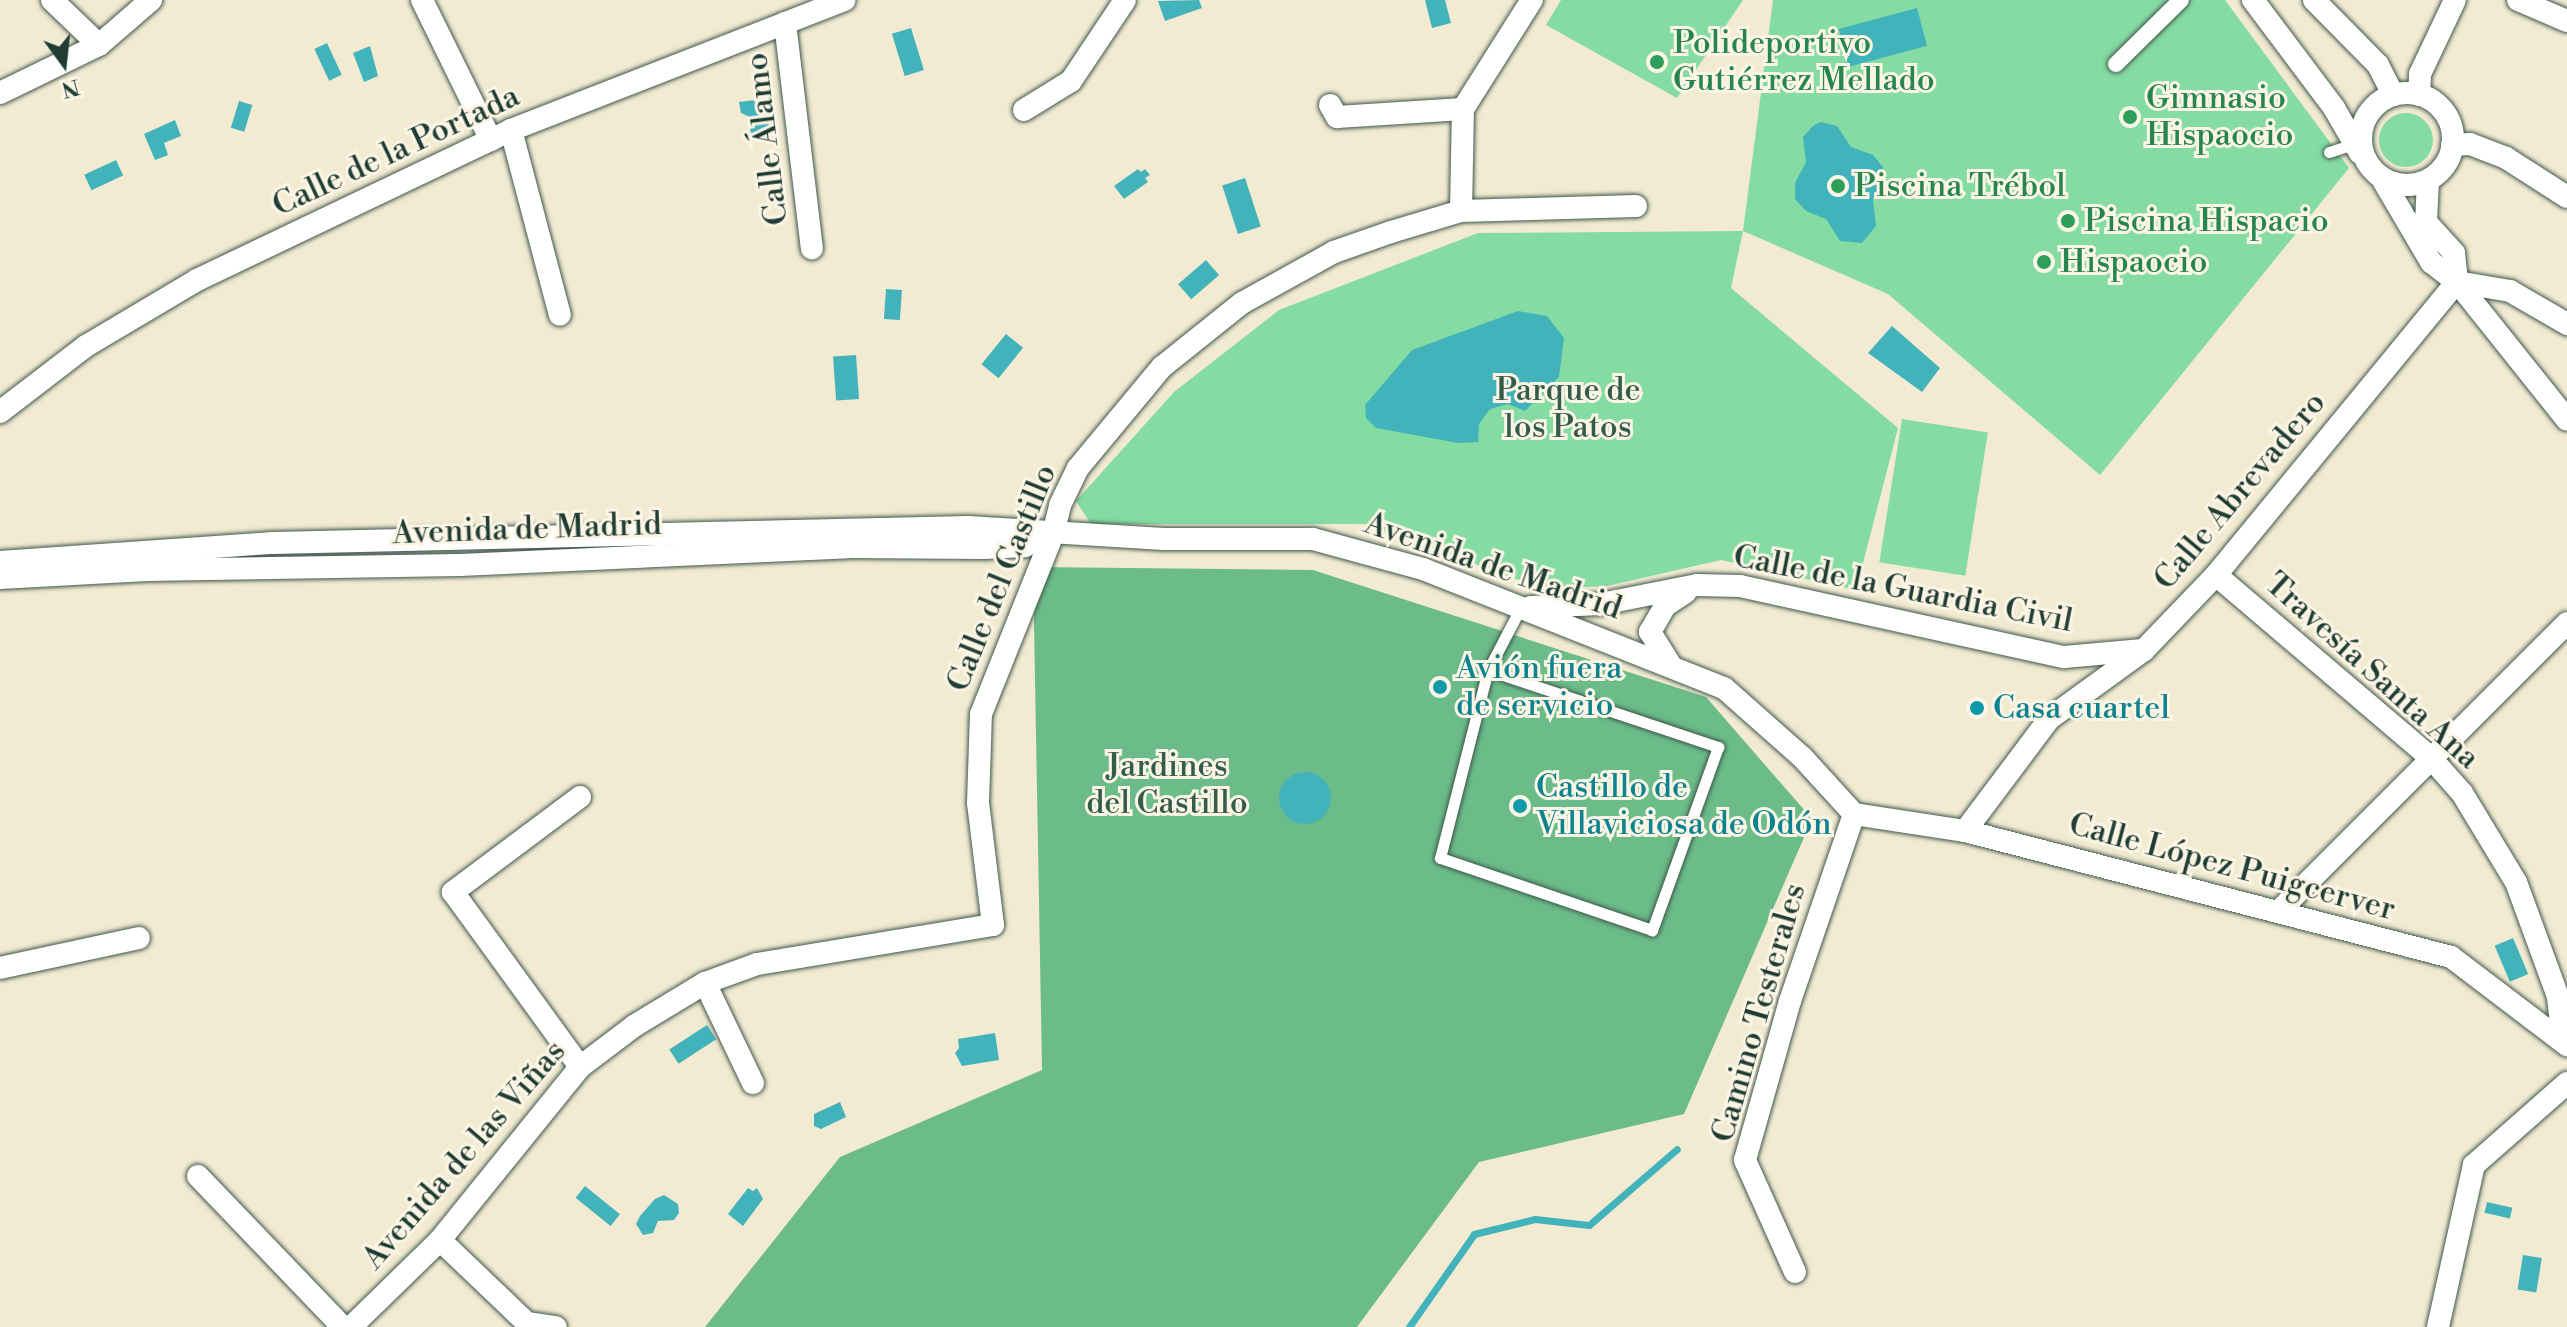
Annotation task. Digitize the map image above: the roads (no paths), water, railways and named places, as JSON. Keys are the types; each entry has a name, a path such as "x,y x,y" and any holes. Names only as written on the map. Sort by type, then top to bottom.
{"street":[{"path":"52,0 99,45"},
{"path":"0,93 99,45 151,0"},
{"path":"422,0 501,135 560,315"},
{"name":"Calle de la Portada","path":"0,412 86,346 197,280 501,135 798,13 845,0"},
{"path":"1024,110 1071,81 1125,0"},
{"path":"1461,211 1463,109 1532,0"},
{"path":"2116,64 2181,0"},
{"path":"2253,0 2334,108 2431,262 2457,282 2567,420"},
{"path":"2314,0 2378,65 2393,95"},
{"path":"2419,95 2420,74 2455,0"},
{"path":"2518,0 2567,21"},
{"name":"Calle Álamo","path":"798,13 812,248"},
{"path":"2461,145 2440,171 2428,180 2404,185 2375,172 2360,139 2369,111 2393,95 2419,95 2431,100 2449,119 2461,145 2506,158 2567,197"},
{"path":"1330,105 1337,117 1463,109"},
{"path":"2428,180 2426,222 2454,253 2457,282"},
{"name":"Calle del Castillo","path":"993,925 978,803 981,714 1053,534 1060,505 1078,468 1162,367 1242,303 1334,252 1461,211 1636,206"},
{"path":"2457,282 2510,291 2567,324"},
{"name":"Calle Abrevadero","path":"1965,831 2049,719 2144,650 2216,575 2457,282"},
{"name":"Avenida de Madrid","path":"0,562 147,549 481,536 968,527 1164,539 1313,539 1423,569 1670,664 1724,688 1802,757 1854,814"},
{"name":"Avenida de Madrid","path":"0,578 147,570 460,565 849,547 984,548 1025,546 1053,534"},
{"name":"Travesía Santa Ana","path":"2216,575 2430,757 2462,793 2516,882 2558,997 2565,1044"},
{"path":"1670,664 1650,632 1665,606 1697,585"},
{"name":"Calle de la Guardia Civil","path":"1521,607 1601,604 1697,585 1740,586 2064,657 2144,650"},
{"path":"2279,911 2567,623"},
{"path":"580,797 453,892 580,1067"},
{"name":"Calle López Puigcerver","path":"1854,814 1965,831 2451,957 2565,1044"},
{"name":"Camino Testerales","path":"1795,1272 1745,1160 1790,1001 1854,814"},
{"name":"Avenida de las Viñas","path":"351,1327 440,1240 580,1067 634,1026 705,983 757,964 993,925"},
{"path":"0,968 139,938"},
{"path":"705,983 753,1083"},
{"path":"2438,1327 2474,1165 2567,1083"},
{"path":"198,1176 343,1327"},
{"path":"440,1240 527,1323 556,1327"}],"lane":[{"path":"2329,152 2354,144"},
{"path":"1488,670 1718,747 1652,930 1440,858 1488,670 1521,607"}],"water":[{"path":"1199,0 1202,8 1165,21 1158,1"},
{"path":"1425,0 1445,0 1451,23 1432,28"},
{"path":"1917,8 1927,46 1849,67 1839,29"},
{"path":"911,28 924,70 905,76 892,34"},
{"path":"327,43 342,75 329,81 314,49"},
{"path":"370,46 378,76 364,82 353,53"},
{"path":"765,99 770,131 751,134 748,116 741,113 739,102"},
{"path":"239,101 252,105 244,132 231,128"},
{"path":"175,120 181,136 164,143 168,155 155,160 144,134"},
{"name":"Piscina Trébol","path":"1821,122 1837,126 1851,147 1873,155 1883,167 1884,182 1873,199 1876,226 1862,243 1840,241 1826,219 1806,211 1795,199 1795,183 1806,162 1803,137"},
{"path":"116,160 123,175 91,190 84,175"},
{"path":"1138,169 1141,172 1145,169 1150,175 1145,178 1148,182 1124,199 1114,186"},
{"path":"1245,178 1261,227 1238,234 1222,185"},
{"path":"1206,260 1219,275 1191,299 1178,284"},
{"path":"886,289 902,290 900,320 884,319"},
{"path":"1518,311 1547,316 1564,338 1559,377 1525,411 1508,404 1490,409 1479,424 1478,442 1458,443 1376,428 1366,418 1365,405 1412,350"},
{"path":"1892,326 1940,368 1922,392 1868,353"},
{"path":"1006,334 1023,348 999,378 981,364"},
{"path":"856,355 859,399 836,400 833,357"},
{"path":"1305,772 1323,780 1331,798 1323,816 1305,824 1287,816 1279,798 1287,780"},
{"path":"2513,938 2528,974 2510,982 2495,946"},
{"path":"707,1025 716,1039 679,1064 669,1050"},
{"path":"995,1033 999,1060 962,1066 955,1053 959,1048 958,1039"},
{"path":"840,1102 846,1117 821,1129 814,1126 814,1114"},
{"path":"585,1186 620,1214 611,1226 576,1198"},
{"path":"748,1188 753,1191 757,1188 763,1199 743,1226 728,1214"},
{"path":"664,1195 678,1204 679,1213 674,1220 658,1221 653,1233 643,1235 636,1224 640,1216 655,1199"},
{"path":"2487,1202 2512,1208 2510,1219 2485,1213"},
{"path":"2523,1255 2542,1258 2536,1293 2518,1290"}],"waterway":[{"path":"1409,1327 1474,1234 1535,1219 1589,1225 1677,1149"}],"place":[{"name":"Polideportivo Gutiérrez Mellado","path":"1657,62"},
{"name":"Gimnasio Hispaocio","path":"2130,117"},
{"name":"Piscina Trébol","path":"1838,186"},
{"name":"Piscina Hispacio","path":"2068,221"},
{"name":"Hispaocio","path":"2044,262"},
{"name":"Avión fuera de servicio","path":"1440,687"},
{"name":"Casa cuartel","path":"1977,708"},
{"name":"Castillo de Villaviciosa de Odón","path":"1520,806"}],"park label":[{"name":"Parque de los Patos","path":"1568,410"},
{"name":"Jardines del Castillo","path":"1167,786"}]}
